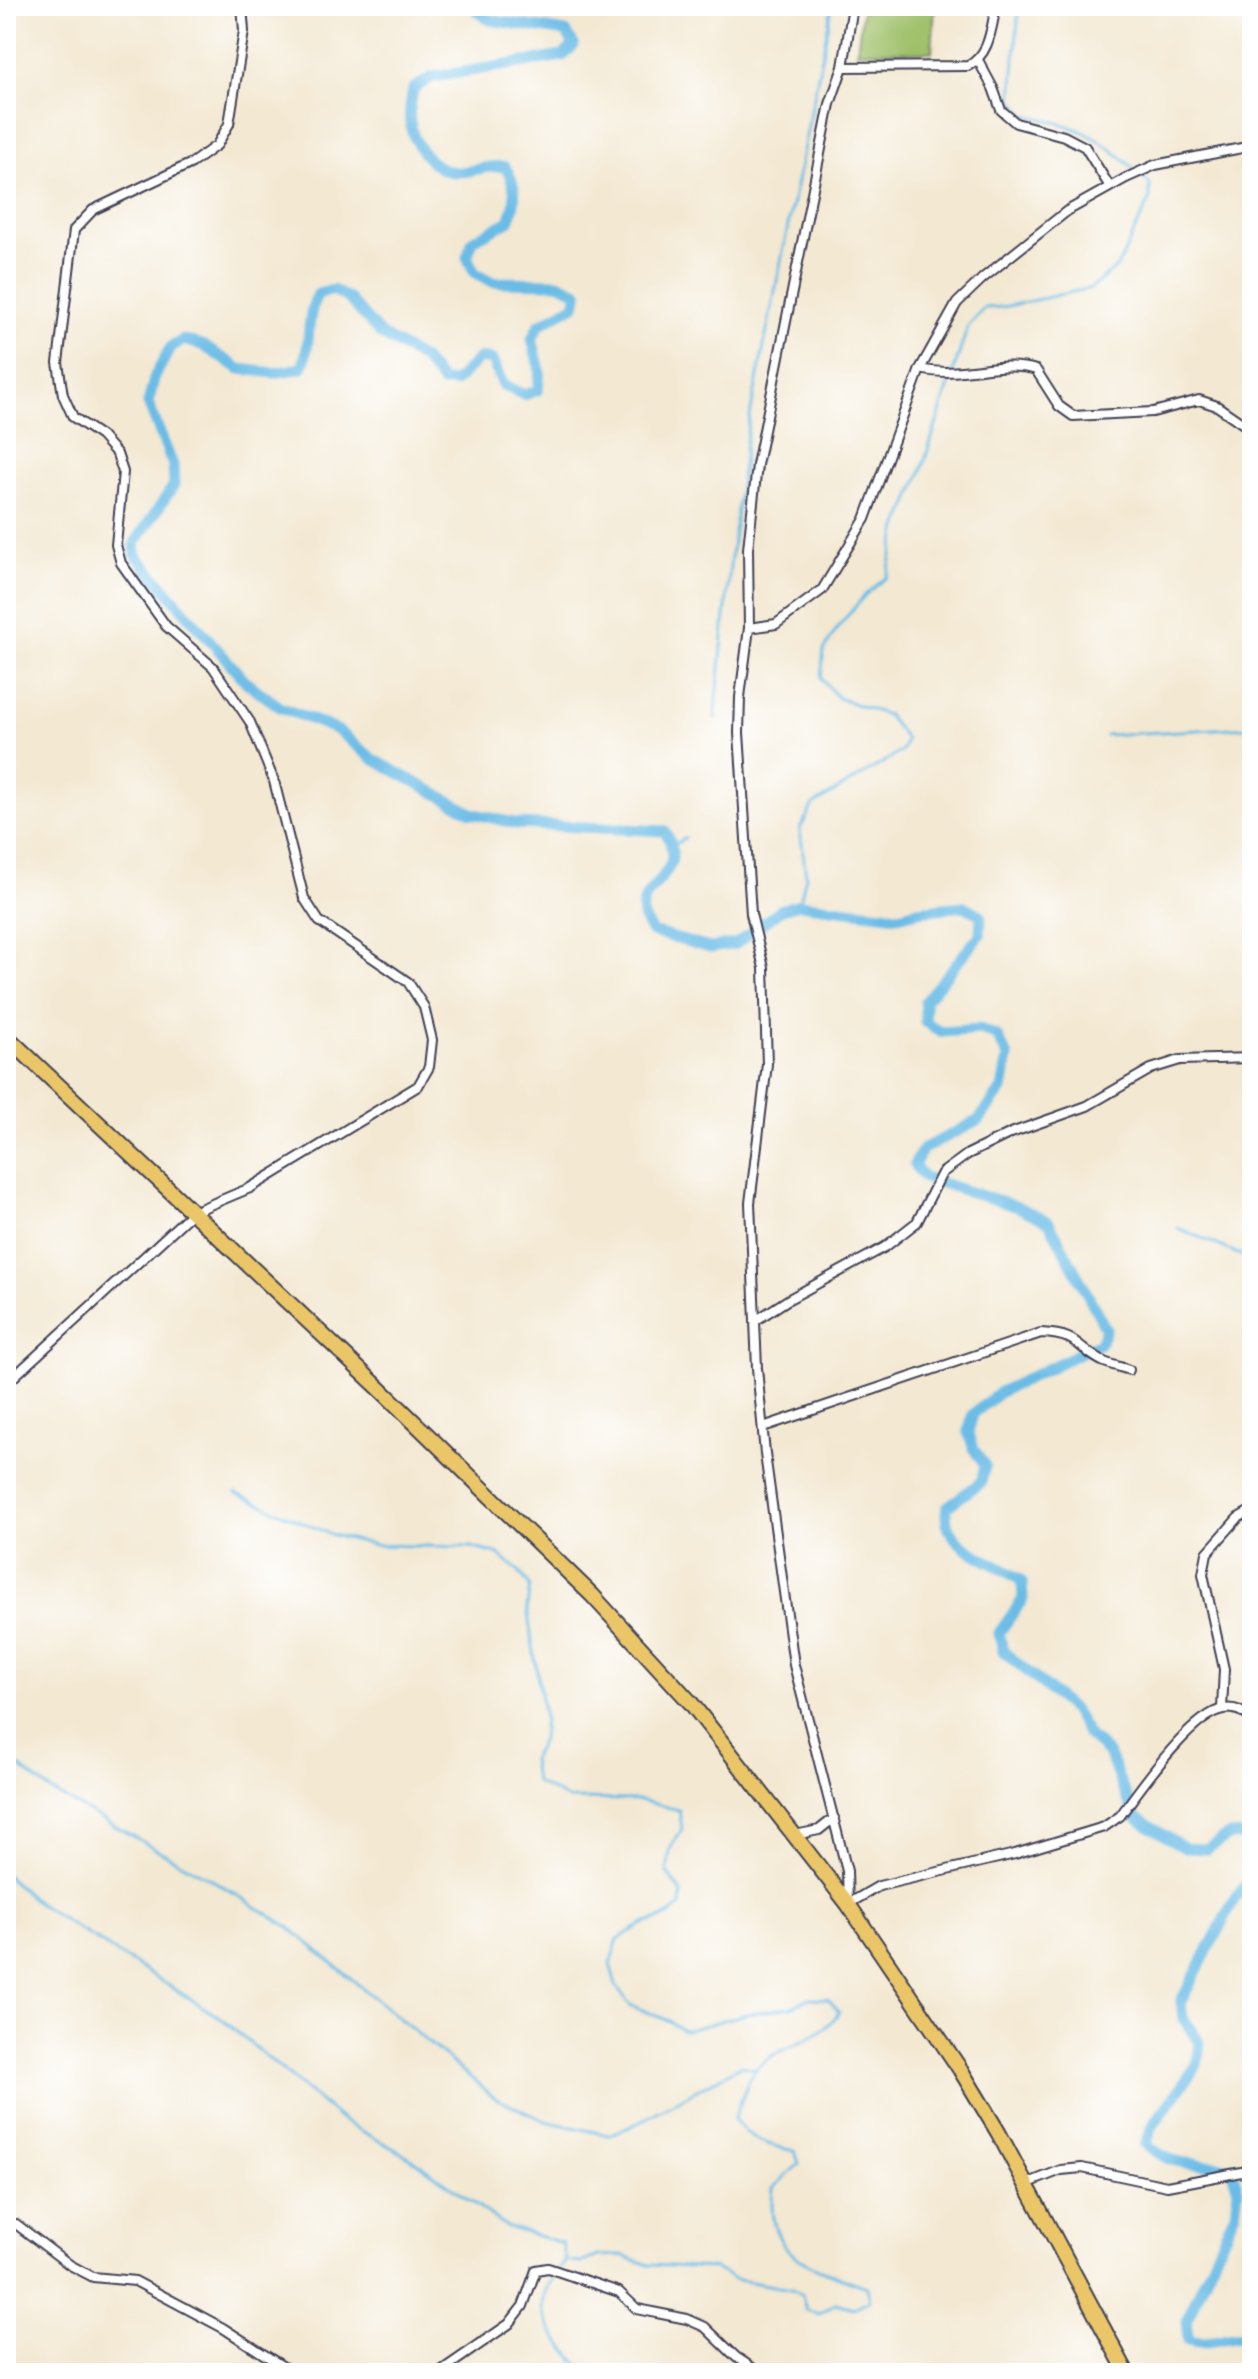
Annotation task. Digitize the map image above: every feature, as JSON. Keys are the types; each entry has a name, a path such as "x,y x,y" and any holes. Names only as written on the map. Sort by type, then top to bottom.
{"highway":[{"path":"6,1036 592,1595 691,1703 848,1904 960,2069 1026,2184 1127,2373"}],"street":[{"path":"6,1384 193,1212 250,1188 418,1086 429,1067 432,1040 424,1007 408,982 319,921 304,898 274,781 250,722 213,667 166,626 121,563 116,545 123,472 117,454 101,436 73,417 63,395 58,363 74,230 93,210 192,163 217,145 229,124 244,31 242,6"},
{"path":"853,6 843,67 830,104 757,465 748,549 749,628 740,697 739,733 751,914 764,968 767,1064 750,1203 763,1427 794,1665 847,1871 848,1904 879,1886 1015,1854 1104,1827 1120,1816 1194,1724 1222,1709 1239,1709 1252,1719"},
{"path":"843,67 968,66 986,50 996,6"},
{"path":"978,60 1001,110 1016,123 1064,136 1085,147 1110,187"},
{"path":"749,628 776,624 822,590 865,519 920,369 957,303 974,286 1067,211 1110,187 1155,165 1252,146"},
{"path":"920,369 941,374 1021,365 1036,370 1059,406 1073,416 1153,412 1199,400 1217,406 1252,430"},
{"path":"755,1321 885,1247 906,1231 917,1222 942,1173 968,1154 1011,1133 1087,1106 1151,1069 1180,1060 1252,1058"},
{"path":"763,1427 1041,1333 1063,1334 1103,1361 1129,1370"},
{"path":"1222,1709 1224,1669 1203,1574 1207,1553 1238,1518 1252,1510"},
{"path":"795,1835 819,1830 834,1818"},
{"path":"1026,2184 1061,2170 1082,2168 1167,2186 1252,2170"},
{"path":"6,2225 16,2224 70,2265 93,2277 135,2281 223,2328 293,2373"},
{"path":"438,2373 509,2324 523,2306 536,2270 548,2268 619,2292 637,2309 687,2319 705,2327 736,2357 760,2373"}],"green space":[{"path":"863,6 935,6 932,52 857,51"}],"waterway":[{"path":"477,6 477,11 490,20 566,32 574,45 563,56 432,77 413,89 410,110 414,138 430,161 454,172 505,167 512,180 514,200 509,221 473,240 467,257 475,273 493,282 558,283 578,292 575,305 539,325 532,339 540,370 538,390 524,395 503,385 492,360 479,358 455,382 442,382 423,359 380,334 349,299 333,290 318,294 314,303 302,368 274,373 240,369 202,345 183,340 171,347 155,376 148,403 173,465 174,485 135,543 136,555 246,682 280,707 337,730 373,759 472,813 517,824 665,831 672,859 643,904 644,918 652,932 710,948 736,944 780,910 799,904 898,916 964,906 981,915 980,935 925,1001 925,1022 942,1032 980,1029 997,1036 1008,1057 1002,1089 979,1120 923,1149 914,1165 925,1178 1018,1207 1049,1222 1106,1329 1100,1343 1000,1392 973,1414 968,1432 985,1466 981,1482 947,1507 947,1521 951,1533 971,1552 1022,1582 1023,1599 999,1633 1003,1651 1074,1711 1088,1735 1108,1753 1135,1817 1185,1848 1207,1849 1229,1835 1249,1836 1252,1839"},
{"path":"715,718 748,426 832,6"},
{"path":"1019,6 1012,98 1025,115 1058,122 1085,133 1110,148 1135,170"},
{"path":"799,904 806,876 800,829 813,805 902,751 906,739 887,715 838,698 821,678 824,650 838,627 865,595 887,577 898,528 921,472 968,326 984,308 1003,307 1091,288 1117,267 1150,200 1150,184 1141,175"},
{"path":"1106,735 1252,727"},
{"path":"673,846 685,838"},
{"path":"1178,1228 1252,1260"},
{"path":"236,1493 332,1535 375,1545 471,1547 497,1554 518,1570 530,1586 527,1607 544,1718 542,1740 532,1759 535,1782 568,1799 639,1800 679,1810 682,1829 670,1849 667,1873 682,1893 681,1906 668,1916 643,1924 618,1939 610,1964 616,1985 630,2005 669,2021 683,2031 747,2014 792,2007 809,1998 828,1999 839,2011 813,2036 767,2059 758,2067 747,2085 734,2119 747,2133 761,2141 795,2151 799,2164 773,2188 772,2212 776,2231 784,2245 796,2257 811,2265 867,2287 870,2300 854,2308 835,2303 819,2314 806,2310 802,2295 792,2289 733,2279 714,2268 649,2265 621,2255 598,2256 581,2263 566,2261 560,2268"},
{"path":"6,1756 51,1791 214,1881 289,1927 495,2098 546,2121 608,2135 630,2127 740,2066 756,2069"},
{"path":"6,1875 39,1904 219,2017 343,2121 411,2158 507,2227 562,2243 566,2261"},
{"path":"1252,1878 1235,1898 1181,2001 1183,2018 1200,2043 1197,2065 1152,2127 1146,2144 1177,2161 1231,2168 1238,2189 1235,2212 1186,2321 1188,2340 1205,2342 1252,2337"},
{"path":"556,2274 543,2302 544,2315 557,2339 585,2373"}]}
